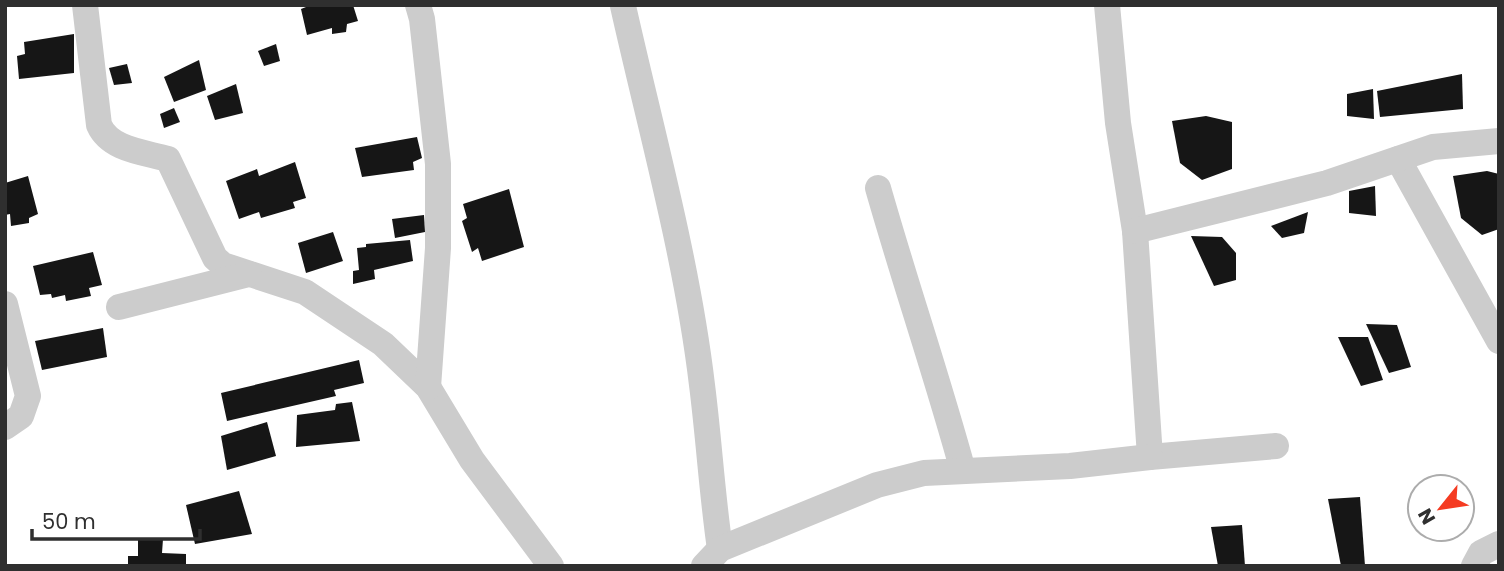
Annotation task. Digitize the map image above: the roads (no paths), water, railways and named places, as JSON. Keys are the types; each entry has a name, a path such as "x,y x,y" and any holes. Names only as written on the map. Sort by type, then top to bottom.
{"street":[{"path":"85,5 99,125 104,135 112,143 168,159 215,258 223,265 305,292 383,344 428,387 472,460 551,566"},
{"path":"418,5 422,19 438,164 438,248 428,387"},
{"path":"1107,5 1118,123 1135,231 1150,457"},
{"path":"624,6 683,273 702,385 712,557 877,485 924,473 1070,466 1276,446"},
{"path":"1135,231 1176,218 1327,183 1433,147 1499,141"},
{"path":"1398,159 1499,341"},
{"path":"878,188 909,299 937,372 963,471"},
{"path":"119,307 250,274"},
{"path":"5,304 28,396 21,416 5,427"},
{"path":"1474,566 1481,553 1499,544"}]}
